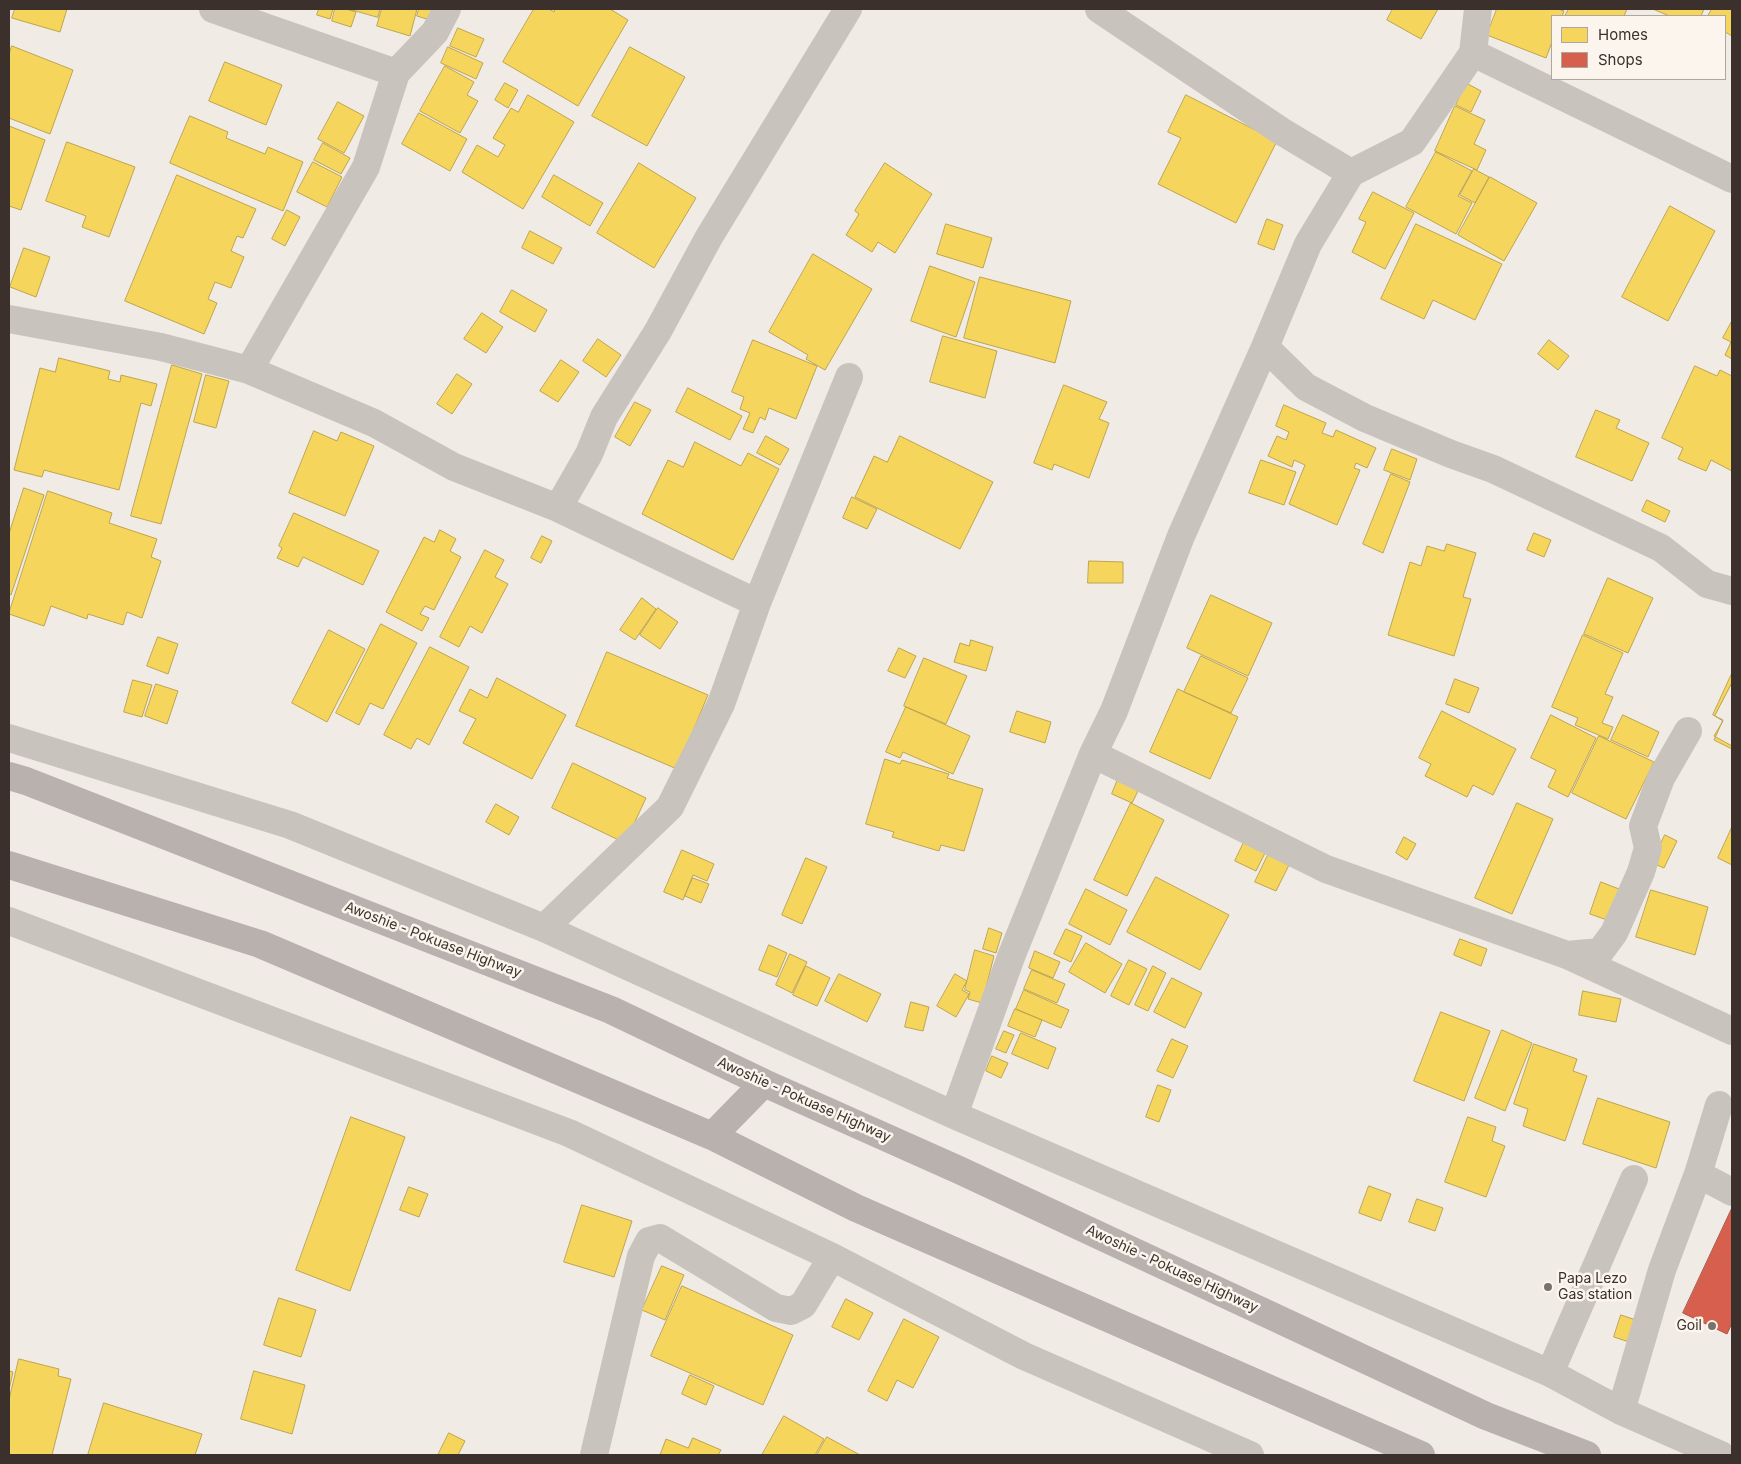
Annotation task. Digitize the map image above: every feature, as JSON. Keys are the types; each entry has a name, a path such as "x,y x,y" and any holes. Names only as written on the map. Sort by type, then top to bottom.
{"main road":[{"name":"Awoshie - Pokuase Highway","path":"9,776 611,1010 764,1083 959,1170 1486,1416 1587,1455"},
{"path":"9,865 260,944 712,1136 856,1208 1421,1455"},
{"path":"712,1136 764,1083"}],"street":[{"path":"213,9 396,73"},
{"path":"249,370 366,167 396,73 434,32 447,9"},
{"path":"558,508 589,454 604,417 658,331 709,238 848,9"},
{"path":"1099,9 1281,131 1351,173"},
{"path":"954,1115 1011,958 1093,754 1114,710 1181,536 1266,347 1308,244 1351,173 1412,142 1473,53 1478,9"},
{"path":"1473,53 1732,179"},
{"path":"9,319 161,347 249,370 374,423 454,467 558,508 758,603"},
{"path":"1266,347 1306,387 1365,418 1451,454 1493,469 1661,548 1707,584 1732,592"},
{"path":"544,928 670,807 721,704 758,603 849,377"},
{"path":"1567,955 1600,952 1614,933 1641,872 1648,848 1643,826 1661,778 1688,731"},
{"path":"9,738 290,824 544,928 954,1115 1550,1373 1621,1411 1721,1455"},
{"path":"1093,754 1326,869 1567,955 1732,1031"},
{"path":"9,922 570,1133 832,1257 1024,1356 1250,1455"},
{"path":"1621,1411 1662,1270 1698,1174 1719,1105"},
{"path":"1698,1174 1732,1192"},
{"path":"1550,1373 1634,1179"},
{"path":"594,1455 641,1256 649,1241 660,1238 776,1308 791,1311 803,1305 832,1257"}],"building: Homes":[{"path":"15,9 67,9 60,32 12,18"},
{"path":"319,9 333,9 330,19 317,15"},
{"path":"335,9 346,9 356,12 351,27 332,21"},
{"path":"349,9 380,9 378,17"},
{"path":"382,9 417,9 410,36 377,26"},
{"path":"419,9 437,9 433,21 417,16"},
{"path":"534,9 549,9 554,12 555,9 610,9 628,20 578,106 503,62"},
{"path":"1393,9 1438,9 1421,39 1387,20"},
{"path":"1497,9 1558,9 1564,11 1562,15 1551,15 1551,45 1546,58 1487,35"},
{"path":"1569,9 1627,9 1624,15 1566,15"},
{"path":"1653,9 1704,9 1701,15 1668,15"},
{"path":"1712,9 1732,9 1732,36 1726,33 1726,15 1709,15"},
{"path":"458,28 484,39 476,57 450,46"},
{"path":"12,46 73,70 50,134 9,118 9,55"},
{"path":"448,47 483,63 476,79 441,63"},
{"path":"630,47 685,77 647,146 592,116"},
{"path":"225,62 282,85 266,125 209,101"},
{"path":"445,66 474,82 467,95 478,101 460,133 420,111"},
{"path":"505,83 518,90 508,108 495,100"},
{"path":"1466,83 1481,91 1471,112 1456,105"},
{"path":"528,95 574,122 523,209 462,172 477,145 498,157 505,145 493,138 511,108 518,112"},
{"path":"1186,95 1277,141 1236,223 1158,184 1181,138 1168,132"},
{"path":"338,102 364,116 344,153 318,139"},
{"path":"1455,106 1485,120 1474,144 1486,150 1477,170 1435,151"},
{"path":"419,113 467,139 450,171 402,144"},
{"path":"190,116 228,132 226,138 265,154 268,147 303,162 283,211 170,163"},
{"path":"9,126 45,140 21,210 9,206"},
{"path":"67,142 135,167 109,237 82,227 86,216 46,201"},
{"path":"323,143 350,158 341,174 314,160"},
{"path":"1436,152 1472,171 1458,196 1472,203 1456,234 1406,207"},
{"path":"313,162 342,177 327,207 297,192"},
{"path":"639,163 696,198 654,268 597,233"},
{"path":"885,163 932,194 895,253 878,242 872,252 846,235 859,214 855,211"},
{"path":"1474,169 1489,177 1475,203 1460,195"},
{"path":"177,175 256,209 243,238 237,236 231,251 244,257 231,288 215,282 208,299 217,303 204,334 125,301"},
{"path":"554,175 603,203 590,226 542,197"},
{"path":"1490,177 1537,203 1504,261 1458,235"},
{"path":"1373,192 1414,213 1385,269 1352,252 1366,222 1359,219"},
{"path":"1670,206 1715,231 1668,321 1622,297"},
{"path":"287,210 300,217 285,246 272,239"},
{"path":"1267,219 1283,225 1274,250 1258,244"},
{"path":"946,224 992,238 983,268 937,254"},
{"path":"1416,224 1502,264 1475,320 1433,300 1424,319 1381,299"},
{"path":"530,231 562,248 553,264 522,248"},
{"path":"24,248 50,257 36,297 10,287"},
{"path":"813,254 872,289 825,370 806,359 808,355 769,332"},
{"path":"930,266 975,282 956,337 911,321"},
{"path":"980,277 1071,301 1055,363 964,338"},
{"path":"512,290 547,310 535,332 500,312"},
{"path":"482,313 503,327 486,353 464,339"},
{"path":"1732,321 1732,359 1725,355 1731,342 1723,338"},
{"path":"943,336 997,351 985,398 930,382"},
{"path":"598,339 621,355 606,377 583,361"},
{"path":"753,340 817,366 796,419 769,408 765,420 760,417 753,433 743,429 750,413 740,409 744,397 732,392"},
{"path":"1549,340 1569,356 1558,370 1538,354"},
{"path":"59,358 110,371 108,379 120,382 121,375 157,384 151,406 141,403 119,490 44,470 42,477 14,470 40,368 55,372"},
{"path":"561,360 579,372 558,402 540,391"},
{"path":"172,365 202,374 161,524 131,516"},
{"path":"1695,366 1717,376 1720,370 1732,376 1732,471 1711,460 1706,471 1678,459 1683,448 1662,438"},
{"path":"457,374 472,384 452,414 437,404"},
{"path":"206,375 229,381 216,428 194,422"},
{"path":"1064,385 1107,402 1099,419 1109,423 1089,478 1054,464 1052,470 1034,463"},
{"path":"688,388 742,416 730,440 676,412"},
{"path":"635,402 651,410 630,446 615,437"},
{"path":"1284,405 1326,423 1322,433 1333,437 1336,430 1376,448 1367,468 1356,463 1354,468 1360,470 1337,525 1289,504 1305,465 1294,460 1292,467 1268,456 1277,436 1286,440 1289,432 1276,426"},
{"path":"1596,410 1620,420 1616,428 1649,443 1632,481 1576,457"},
{"path":"314,431 337,441 341,432 374,446 345,516 289,493"},
{"path":"766,436 789,449 780,465 757,453"},
{"path":"900,436 993,482 960,549 855,497 874,456 887,462"},
{"path":"695,442 741,466 748,453 779,469 733,560 642,514 668,460 683,467"},
{"path":"1392,449 1417,459 1410,480 1384,470"},
{"path":"1261,460 1296,472 1284,505 1249,493"},
{"path":"1391,474 1410,482 1383,553 1363,544"},
{"path":"24,488 44,495 11,595 9,594 9,534"},
{"path":"48,491 112,513 109,523 157,539 151,557 161,561 142,618 127,612 123,625 88,614 87,619 51,606 44,626 9,614"},
{"path":"852,497 877,509 867,529 843,518"},
{"path":"1647,500 1670,511 1665,522 1642,511"},
{"path":"294,513 379,551 363,585 303,557 298,567 277,558 282,548 279,546"},
{"path":"440,530 456,539 450,551 461,557 434,610 425,606 420,614 429,618 422,631 386,612 424,537 434,542"},
{"path":"1534,533 1551,540 1544,557 1527,550"},
{"path":"542,536 552,541 541,563 531,558"},
{"path":"1447,544 1476,553 1463,597 1471,599 1454,656 1388,635 1410,562 1421,566 1427,546 1444,551"},
{"path":"485,550 504,560 495,577 508,584 482,633 470,626 459,647 440,637"},
{"path":"1089,561 1123,562 1123,583 1088,583"},
{"path":"1608,578 1653,598 1628,653 1584,634"},
{"path":"1211,595 1272,623 1248,676 1187,648"},
{"path":"642,598 656,609 635,640 620,630"},
{"path":"658,608 678,622 660,649 640,635"},
{"path":"381,624 417,643 383,709 370,703 359,725 336,713"},
{"path":"329,630 365,649 327,722 292,703"},
{"path":"1583,635 1623,653 1605,694 1613,697 1602,723 1613,727 1608,739 1575,725 1578,718 1552,707"},
{"path":"158,637 178,644 168,674 147,666"},
{"path":"971,640 993,647 986,671 954,662 960,643 969,646"},
{"path":"430,647 469,667 429,745 417,738 411,749 384,735"},
{"path":"899,648 916,656 905,678 888,671"},
{"path":"607,652 708,695 677,769 576,726"},
{"path":"1201,656 1248,678 1231,713 1184,692"},
{"path":"924,658 967,676 946,724 904,706"},
{"path":"1732,673 1732,749 1714,740 1723,720 1713,715"},
{"path":"497,678 566,715 532,779 463,743 476,719 459,711 470,689 487,698"},
{"path":"1455,679 1479,688 1469,713 1446,704"},
{"path":"133,680 152,685 142,717 124,712"},
{"path":"1732,683 1732,746 1714,736 1723,721 1715,716"},
{"path":"156,684 178,691 167,724 145,716"},
{"path":"1178,689 1238,717 1210,779 1150,752"},
{"path":"906,707 970,736 953,774 903,752 900,758 886,752"},
{"path":"1017,711 1051,722 1045,743 1010,732"},
{"path":"1442,711 1516,749 1493,795 1473,785 1467,797 1425,776 1431,764 1419,758"},
{"path":"1551,715 1596,738 1568,797 1548,787 1556,770 1531,758"},
{"path":"1623,715 1659,732 1648,757 1611,740"},
{"path":"1599,736 1654,762 1626,819 1572,793"},
{"path":"885,759 900,764 902,760 949,774 947,778 983,789 964,851 941,845 939,851 892,837 894,832 866,824"},
{"path":"573,763 646,798 625,843 552,808"},
{"path":"1118,779 1139,789 1132,803 1112,794"},
{"path":"1131,803 1164,820 1127,896 1094,880"},
{"path":"1517,803 1553,819 1512,914 1475,898"},
{"path":"496,804 519,817 509,835 486,822"},
{"path":"1732,827 1732,865 1718,858"},
{"path":"1665,835 1677,841 1664,868 1652,863"},
{"path":"1404,837 1416,844 1407,860 1396,853"},
{"path":"1246,838 1267,849 1256,871 1235,861"},
{"path":"682,850 714,864 707,881 693,875 683,900 664,892"},
{"path":"1270,851 1291,861 1276,891 1255,882"},
{"path":"806,858 827,867 802,924 782,915"},
{"path":"1156,877 1229,915 1200,970 1127,932"},
{"path":"693,878 709,884 701,903 685,896"},
{"path":"1601,882 1619,889 1607,920 1590,914"},
{"path":"1086,889 1127,910 1110,945 1069,924"},
{"path":"1651,890 1708,907 1695,955 1636,937"},
{"path":"989,928 1002,933 996,953 983,949"},
{"path":"1066,929 1082,936 1071,962 1054,954"},
{"path":"1460,939 1487,949 1481,966 1454,955"},
{"path":"1086,943 1122,964 1105,993 1069,972"},
{"path":"769,945 787,953 777,977 759,970"},
{"path":"975,950 994,956 982,1003 968,999 970,992 965,990"},
{"path":"1035,951 1060,962 1053,978 1029,968"},
{"path":"790,954 807,962 792,993 776,985"},
{"path":"1129,960 1147,969 1129,1005 1111,996"},
{"path":"806,966 830,978 817,1006 793,995"},
{"path":"1153,966 1166,973 1148,1011 1135,1005"},
{"path":"1032,970 1065,984 1057,1003 1024,989"},
{"path":"839,974 881,994 867,1022 825,1001"},
{"path":"955,974 967,981 962,990 969,994 956,1017 937,1006"},
{"path":"1172,978 1202,993 1185,1028 1154,1012"},
{"path":"1024,990 1069,1010 1061,1028 1016,1009"},
{"path":"1583,991 1621,999 1616,1022 1579,1015"},
{"path":"911,1002 929,1007 923,1031 905,1027"},
{"path":"1015,1009 1042,1020 1035,1037 1008,1026"},
{"path":"1441,1012 1490,1031 1464,1101 1414,1081"},
{"path":"1502,1030 1532,1043 1505,1111 1475,1098"},
{"path":"1004,1031 1014,1035 1006,1053 996,1049"},
{"path":"1021,1033 1056,1048 1048,1069 1012,1054"},
{"path":"1172,1039 1188,1046 1173,1078 1157,1071"},
{"path":"1534,1044 1577,1059 1573,1071 1587,1076 1565,1141 1523,1126 1528,1109 1514,1104"},
{"path":"992,1056 1008,1063 1001,1078 986,1071"},
{"path":"1158,1085 1171,1090 1159,1122 1146,1117"},
{"path":"1598,1098 1670,1122 1656,1168 1583,1144"},
{"path":"351,1117 405,1137 350,1291 296,1270"},
{"path":"1468,1117 1496,1127 1492,1141 1505,1146 1486,1197 1445,1182"},
{"path":"1369,1186 1391,1194 1381,1221 1359,1213"},
{"path":"409,1187 428,1194 419,1217 400,1210"},
{"path":"1417,1199 1443,1208 1435,1231 1409,1222"},
{"path":"582,1205 632,1221 614,1277 564,1262"},
{"path":"662,1266 684,1275 665,1320 642,1310"},
{"path":"682,1286 793,1335 763,1405 651,1356"},
{"path":"279,1298 316,1310 301,1357 264,1345"},
{"path":"846,1299 873,1313 859,1340 832,1327"},
{"path":"1621,1315 1639,1321 1632,1343 1614,1337"},
{"path":"904,1319 939,1337 913,1388 897,1380 887,1401 868,1391"},
{"path":"19,1359 59,1369 58,1376 71,1379 52,1455 9,1455 9,1400"},
{"path":"9,1371 13,1372 9,1390"},
{"path":"254,1371 305,1385 292,1434 241,1419"},
{"path":"690,1375 714,1386 706,1405 682,1394"},
{"path":"104,1403 202,1434 195,1455 88,1455"},
{"path":"784,1416 824,1439 815,1455 762,1455"},
{"path":"449,1433 465,1441 458,1455 438,1455"},
{"path":"827,1437 860,1455 817,1455"},
{"path":"693,1438 721,1450 718,1455 660,1455 666,1439 688,1448"}],"building: Shops":[{"path":"1732,1208 1732,1323 1727,1334 1683,1313"}],"place":[{"name":"Papa Lezo Gas station","path":"1548,1287"},
{"name":"Goil","path":"1712,1326"}]}
